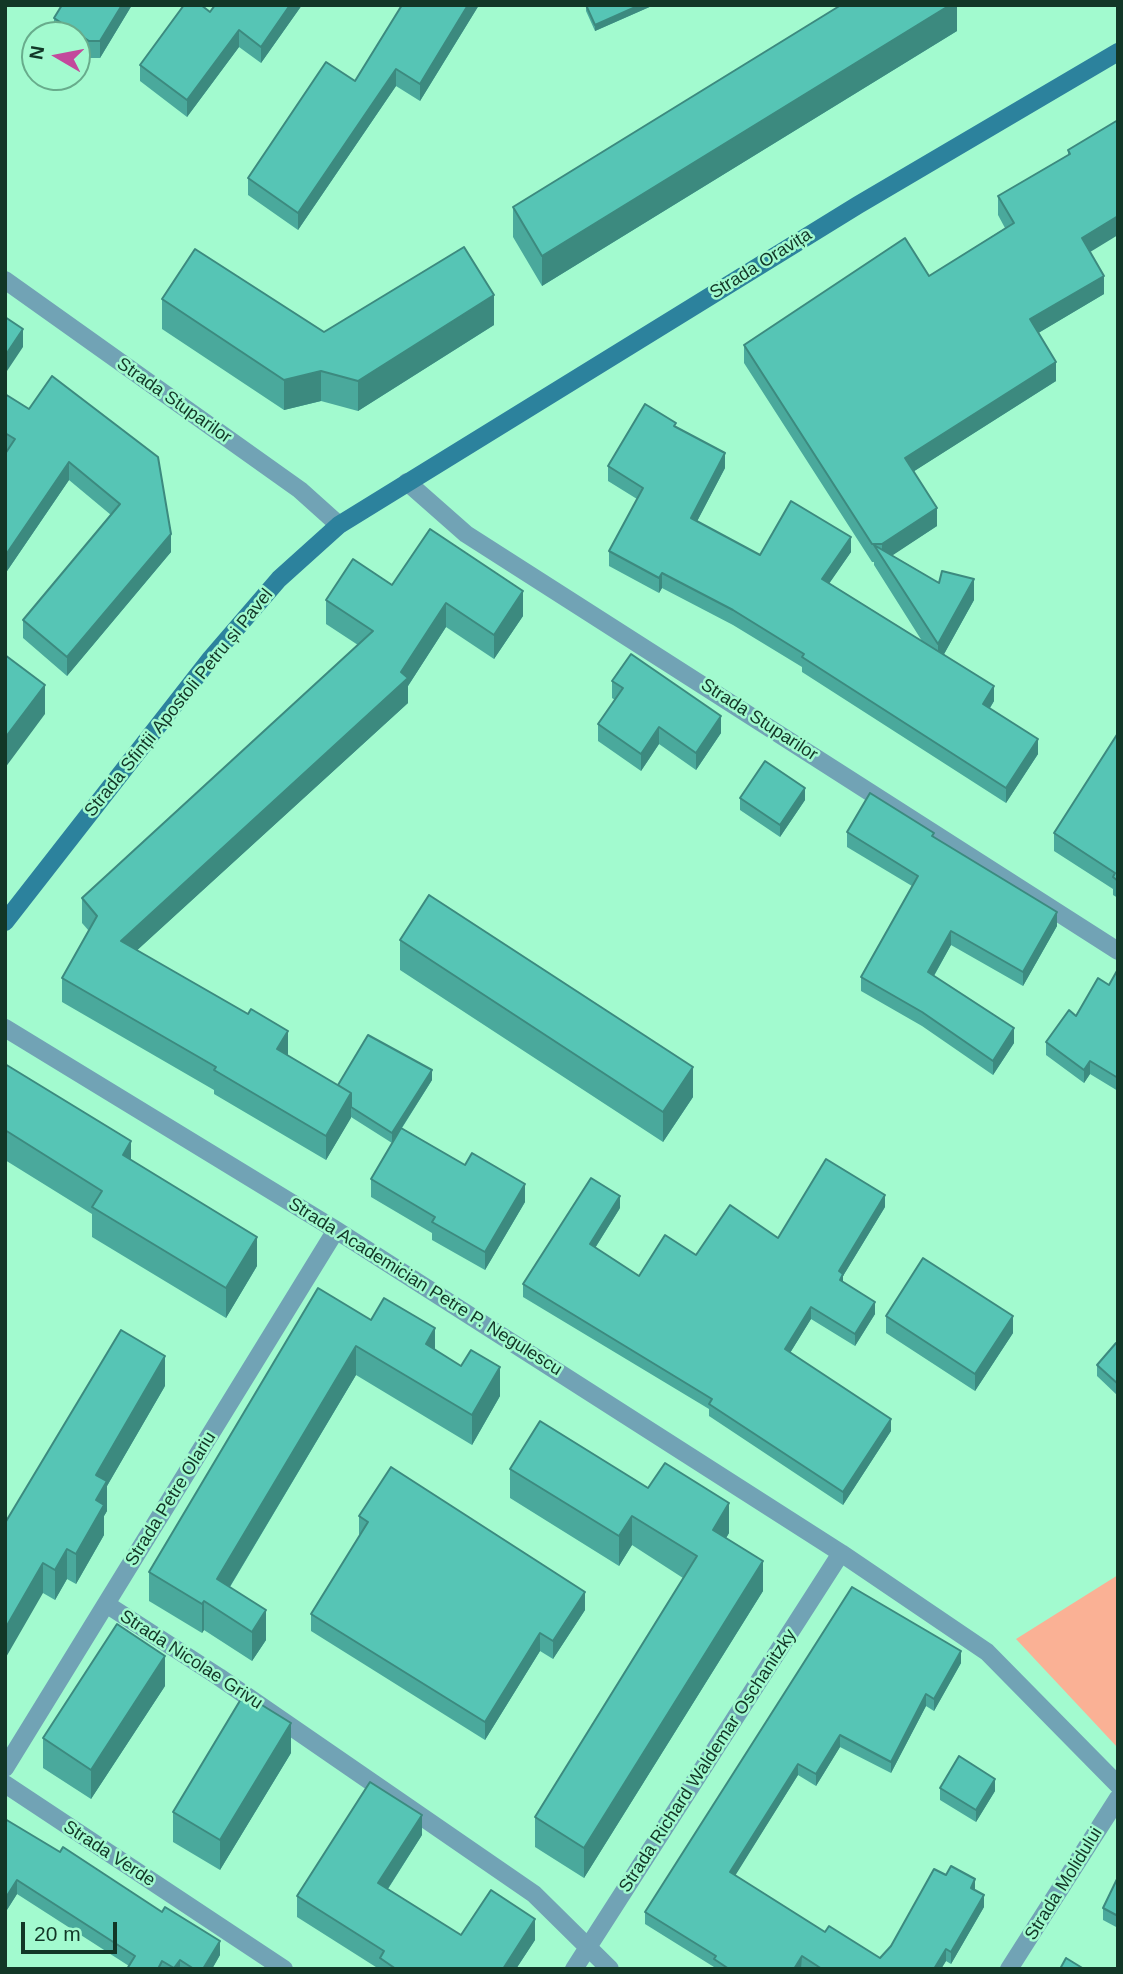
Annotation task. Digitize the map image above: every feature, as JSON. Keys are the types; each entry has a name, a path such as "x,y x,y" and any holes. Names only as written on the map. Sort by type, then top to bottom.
{"main road":[{"name":"Strada Oravița","path":"407,482 858,205 1118,52"},
{"name":"Strada Sfinții Apostoli Petru și Pavel","path":"5,922 211,657 279,579 339,525 407,482"}],"street":[{"name":"Strada Stuparilor","path":"5,280 300,490 339,525"},
{"name":"Strada Stuparilor","path":"407,482 466,534 1118,951"},
{"name":"Strada Academician Petre P. Negulescu","path":"5,1028 336,1230 841,1553 988,1652 1118,1786"},
{"name":"Strada Petre Olariu","path":"5,1768 336,1230"},
{"name":"Strada Richard Waldemar Oschanitzky","path":"574,1969 841,1553"},
{"name":"Strada Nicolae Grivu","path":"106,1604 219,1677 534,1894 610,1969"},
{"name":"Strada Verde","path":"5,1784 284,1969"},
{"name":"Strada Molidului","path":"1009,1969 1118,1798"}],"shaded area":[{"path":"1118,1575 1118,1748 1016,1639"}],"building":[{"path":"62,5 122,5 100,41 91,41 91,21 59,21 54,18"},
{"path":"184,5 201,5 210,12 215,5 290,5 261,47 239,30 187,100 140,65"},
{"path":"402,5 468,5 420,84 396,69 298,213 248,178 326,62 355,81"},
{"path":"586,5 640,5 595,25"},
{"path":"841,5 950,5 542,256 513,207"},
{"path":"1118,120 1118,216 1082,238 1104,276 1030,319 1056,362 905,458 937,508 882,544 872,544 744,345 905,238 929,276 1014,223 998,196 1070,154 1068,150"},
{"path":"464,247 494,295 358,381 321,371 284,380 162,299 195,249 324,332"},
{"path":"5,317 23,329 5,356"},
{"path":"52,376 158,457 171,534 67,657 23,620 120,504 69,462 5,556 5,454 15,439 5,433 5,394 29,409"},
{"path":"645,404 676,423 674,426 725,453 691,518 760,555 791,501 851,537 822,579 994,686 983,704 1038,739 1006,788 733,610 662,573 659,578 609,551 643,488 608,466"},
{"path":"430,529 523,591 494,635 446,603 401,672 408,678 121,941 248,1014 251,1009 288,1031 277,1049 351,1093 326,1136 214,1070 216,1067 62,978 97,916 82,898 373,631 326,600 353,559 392,585"},
{"path":"874,545 939,583 942,571 974,579 938,644"},
{"path":"631,654 721,716 696,753 659,727 641,754 598,724 623,688 612,681"},
{"path":"5,655 45,685 5,738"},
{"path":"1118,733 1118,881 1113,877 1115,873 1054,833"},
{"path":"765,761 805,788 780,825 740,798"},
{"path":"870,793 934,833 932,836 1057,912 1023,972 951,931 928,972 1014,1028 993,1061 922,1012 861,977 918,876 847,832"},
{"path":"429,895 693,1067 663,1112 400,940"},
{"path":"1118,969 1118,1078 1090,1061 1084,1070 1046,1042 1069,1010 1076,1016 1098,978 1109,985"},
{"path":"368,1035 432,1070 392,1133 351,1107 351,1093 338,1085"},
{"path":"5,1064 131,1141 123,1155 257,1237 226,1288 92,1207 102,1191 5,1130"},
{"path":"401,1128 465,1165 472,1153 525,1184 485,1252 432,1222 435,1217 371,1179"},
{"path":"826,1159 885,1195 839,1271 843,1274 840,1280 875,1302 855,1334 811,1307 785,1349 891,1419 843,1492 709,1404 712,1399 523,1284 591,1178 620,1196 590,1244 639,1276 665,1235 696,1255 730,1205 778,1238"},
{"path":"923,1258 1013,1316 975,1374 886,1316"},
{"path":"318,1288 371,1320 384,1298 435,1328 426,1344 461,1366 471,1350 500,1367 472,1415 356,1346 217,1579 266,1610 252,1632 204,1601 202,1604 149,1572"},
{"path":"121,1330 165,1356 96,1475 107,1481 96,1500 104,1505 76,1554 67,1549 55,1570 43,1563 5,1629 5,1523"},
{"path":"1116,1343 1118,1344 1118,1384 1097,1365"},
{"path":"540,1421 648,1488 665,1463 729,1503 713,1530 763,1561 584,1848 535,1817 697,1556 632,1516 619,1536 510,1469"},
{"path":"391,1467 585,1592 553,1641 540,1633 485,1722 311,1614 368,1522 359,1516"},
{"path":"852,1587 961,1651 934,1699 926,1694 891,1762 840,1735 816,1774 798,1764 730,1872 825,1932 829,1926 880,1958 891,1946 934,1869 946,1875 951,1866 975,1879 971,1888 984,1895 951,1952 946,1949 934,1969 822,1969 802,1956 794,1969 729,1969 714,1959 716,1956 645,1912"},
{"path":"117,1624 165,1656 91,1770 43,1738"},
{"path":"244,1694 291,1723 220,1840 173,1812"},
{"path":"959,1756 995,1779 976,1810 940,1788"},
{"path":"370,1782 422,1815 378,1883 461,1935 491,1890 535,1919 503,1969 396,1969 380,1958 384,1951 297,1896"},
{"path":"5,1819 60,1852 63,1847 162,1912 165,1907 220,1941 203,1969 194,1969 180,1960 174,1968 162,1961 158,1969 127,1969 135,1956 17,1880 5,1899"},
{"path":"1118,1877 1118,1916 1103,1908"},
{"path":"1066,1958 1084,1969 1060,1969"}]}
